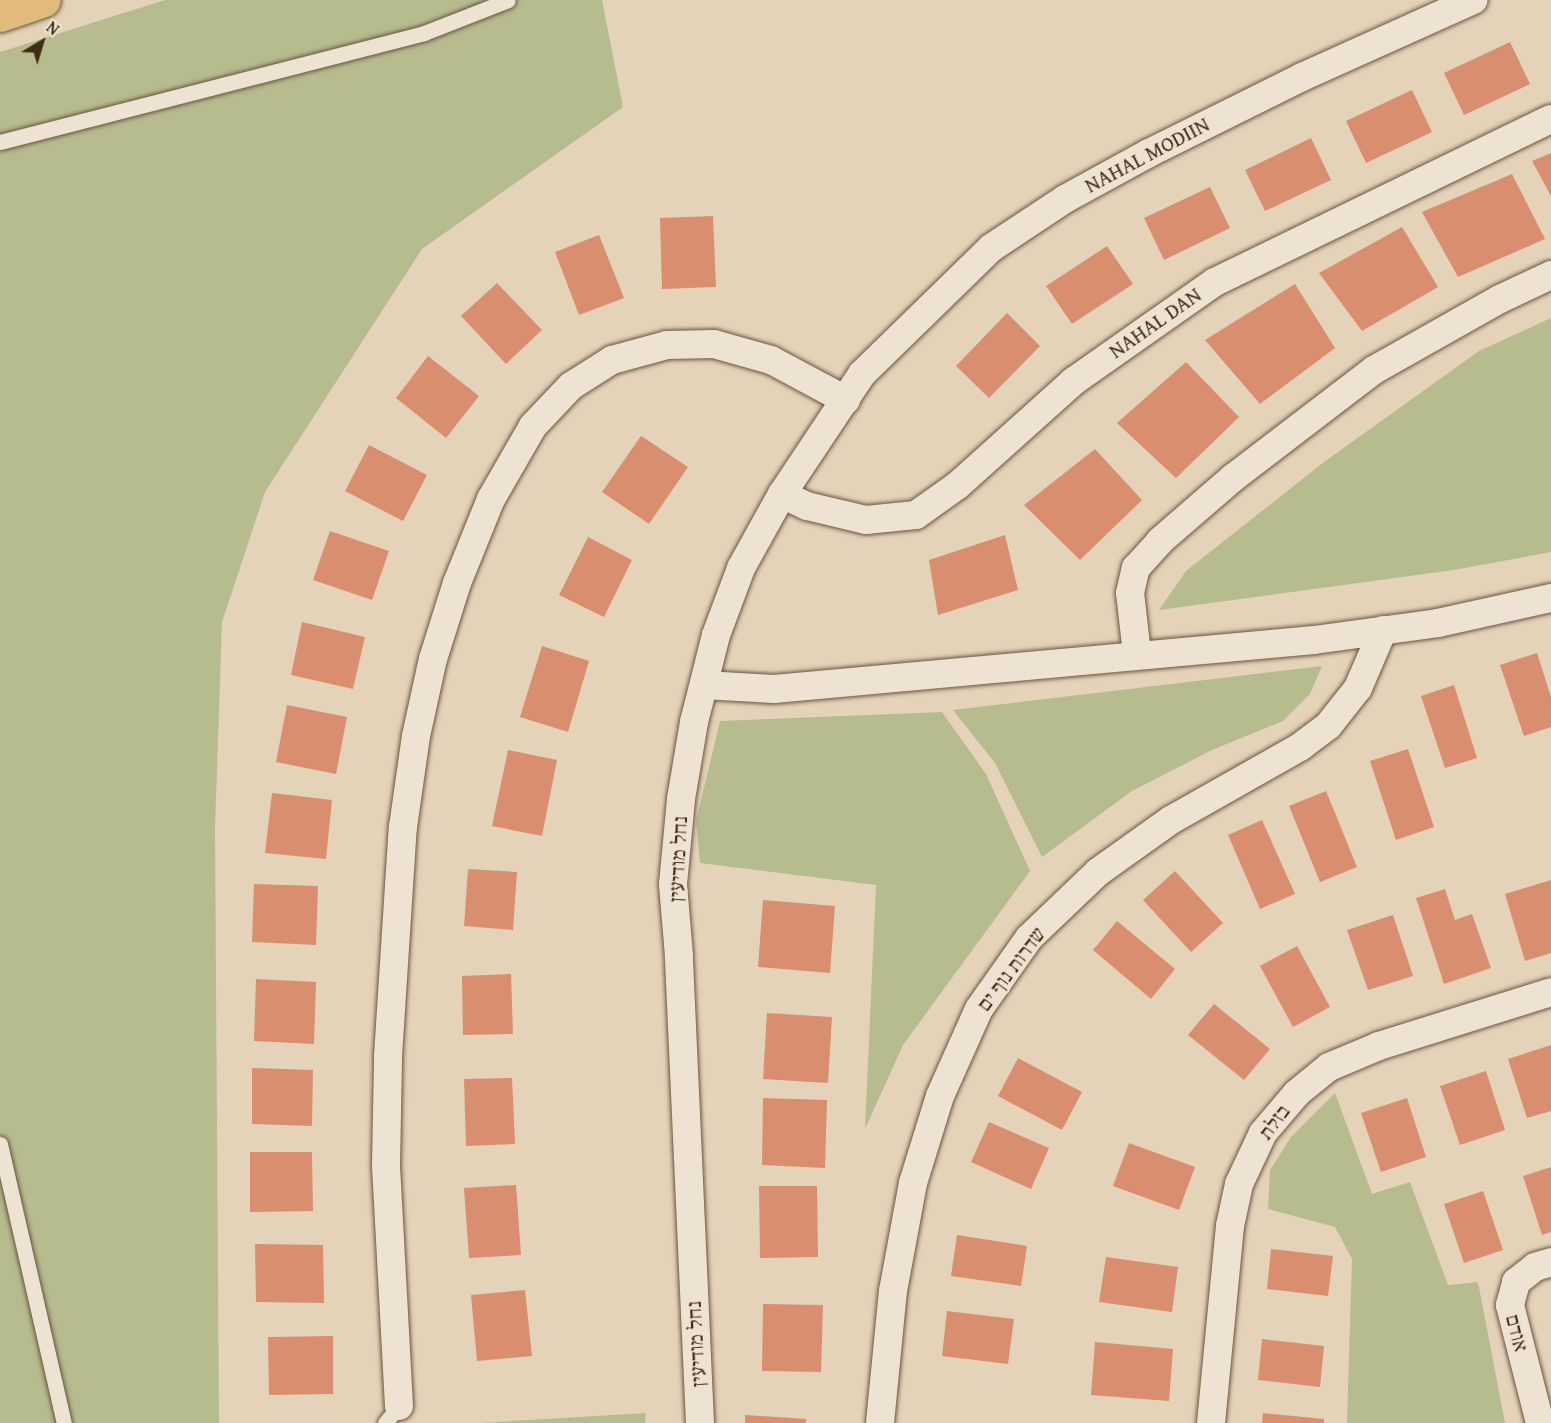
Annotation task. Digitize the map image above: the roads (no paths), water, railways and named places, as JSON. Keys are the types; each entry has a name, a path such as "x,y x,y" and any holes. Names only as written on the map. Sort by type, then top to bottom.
{"main road":[{"path":"0,15 44,0"}],"street":[{"name":"NAHAL MODIIN","path":"862,374 991,248 1065,199 1227,113 1473,0"},
{"name":"NAHAL DAN","path":"782,494 807,506 866,520 916,515 958,485 1074,381 1215,282 1551,119"},
{"path":"1137,654 1130,593 1136,568 1160,541 1234,477 1374,370 1500,299 1551,275"},
{"path":"392,1414 386,1165 388,1056 403,827 416,736 433,659 491,499 533,426 571,386 612,360 667,345 714,344 771,360 846,400"},
{"name":"נחל מודיעין","path":"700,1423 679,956 673,884 681,799 716,635 741,568 782,494 862,374"},
{"path":"704,685 774,689 1383,630 1438,623 1551,598"},
{"name":"שדרות נוף ים","path":"880,1423 893,1291 913,1183 940,1096 979,1009 1029,938 1098,872 1171,820 1300,747 1328,726 1358,688 1383,630"},
{"name":"בזלת","path":"1210,1423 1230,1226 1239,1184 1263,1133 1297,1093 1329,1067 1379,1046 1551,992"},
{"name":"אודם","path":"1540,1423 1510,1305 1516,1282 1535,1267 1551,1262"}],"lane":[{"path":"0,142 424,33 508,0"},
{"path":"0,1144 64,1423"}]}
